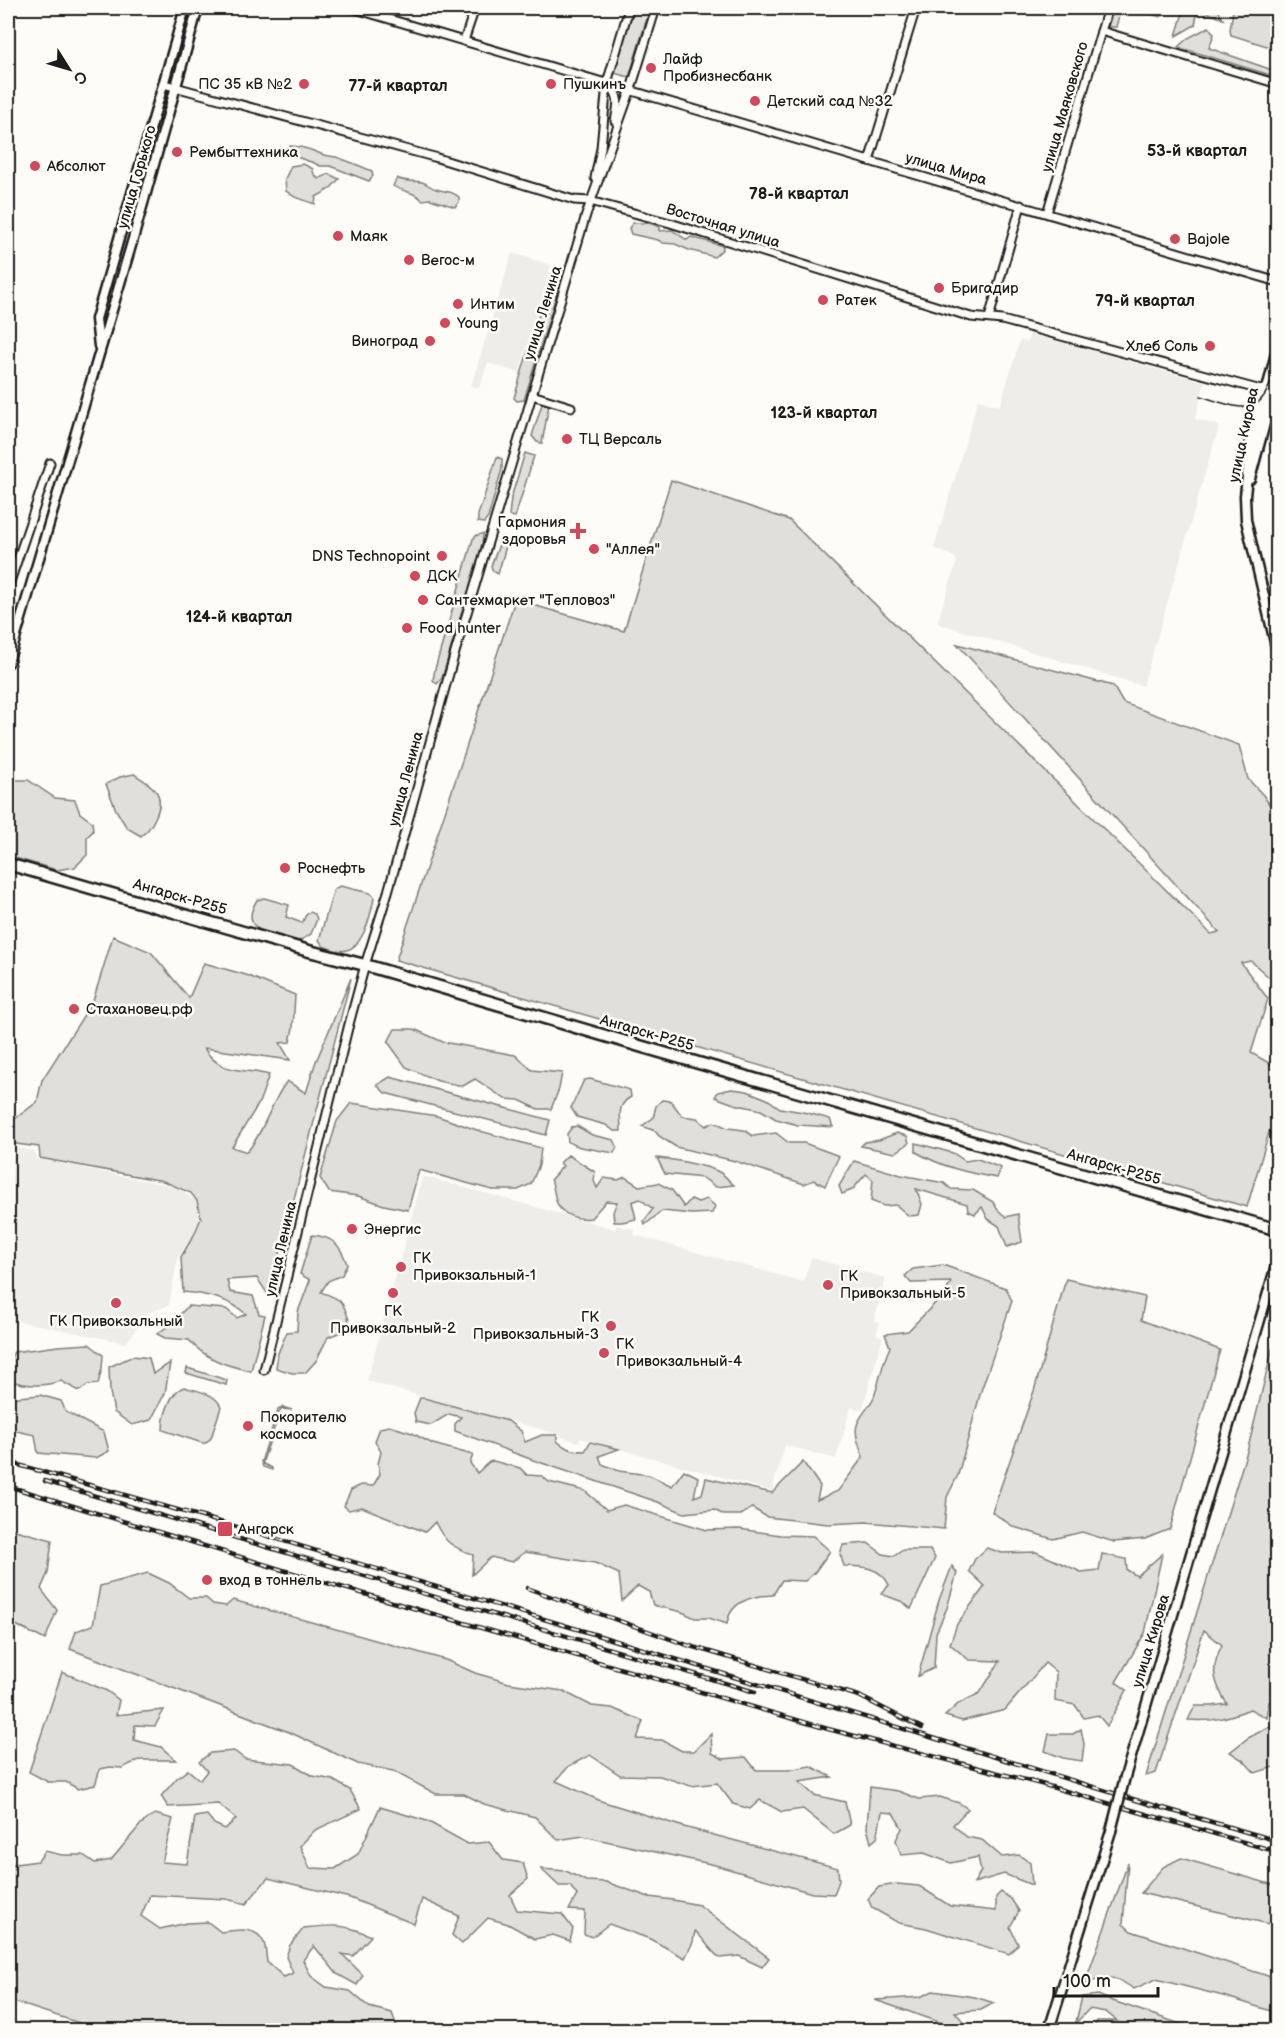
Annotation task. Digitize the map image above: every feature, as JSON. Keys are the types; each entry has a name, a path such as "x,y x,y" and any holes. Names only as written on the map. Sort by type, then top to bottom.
{"main road":[{"name":"Ангарск-Р255","path":"8,864 365,965 1278,1230"}],"street":[{"name":"улица Горького","path":"100,352 96,319 185,8"},
{"name":"улица Горького","path":"8,663 10,641 100,352 198,8"},
{"name":"улица Мира","path":"352,8 1278,282"},
{"path":"464,41 475,8"},
{"name":"улица Ленина","path":"590,201 601,148 607,83 629,8"},
{"name":"улица Ленина","path":"264,1370 365,965 388,892 478,573 590,201 631,89 656,8"},
{"path":"869,161 916,8"},
{"name":"улица Маяковского","path":"1047,213 1108,8"},
{"path":"1101,31 1278,84"},
{"path":"607,83 618,99 610,144"},
{"name":"Восточная улица","path":"164,84 434,157 574,200 590,201 722,239 970,317 989,318 1268,387"},
{"path":"989,318 1021,205"},
{"path":"120,235 133,239"},
{"name":"улица Кирова","path":"1278,345 1248,466 1245,496 1246,520 1278,655"},
{"name":"улица Кирова","path":"1245,496 1256,461 1268,387 1278,375"},
{"path":"532,395 571,407"},
{"path":"8,626 10,603 8,590 51,463"},
{"name":"улица Кирова","path":"1049,2031 1111,1831 1278,1259"}],"shaded area":[{"path":"634,8 650,8 629,77 614,73"},
{"path":"1114,8 1121,8 1116,27 1108,27"},
{"path":"1144,8 1217,8 1223,19 1198,9 1195,25 1176,36 1183,13 1174,9 1160,17 1142,11"},
{"path":"1231,8 1277,8 1277,23 1271,24 1271,33 1277,33 1277,44 1270,47 1231,35 1233,10"},
{"path":"1209,27 1214,34 1209,48 1275,71 1277,67 1277,77 1178,47 1188,38"},
{"path":"181,35 186,36 174,82 169,80"},
{"path":"167,91 171,92 132,228 126,226"},
{"path":"290,146 302,147 336,157 372,171 373,176 369,181 330,166 320,166 285,153"},
{"path":"303,164 313,169 318,179 329,174 339,179 330,189 316,197 315,204 286,191 285,179 291,166"},
{"path":"397,178 426,183 434,188 453,193 459,197 459,202 455,207 430,199 422,200 416,195 393,186"},
{"path":"633,223 649,223 660,227 660,231 672,230 687,240 691,237 723,246 723,249 714,257 675,244 631,234 629,228"},
{"path":"121,241 126,243 106,318 100,317"},
{"path":"512,253 551,265 519,373 488,363 479,388 471,386"},
{"path":"551,274 557,274 561,279 524,400 517,401 514,398"},
{"path":"1030,334 1205,382 1195,419 1219,426 1143,686 937,623 957,561 954,557 934,548 978,400 1000,406 1020,340 1027,342"},
{"path":"542,404 549,405 542,443 537,442 532,436"},
{"path":"525,453 534,456 515,517 509,516 511,498"},
{"path":"497,457 502,459 502,469 488,518 484,523 478,522 478,515"},
{"path":"671,480 789,520 1211,934 1219,932 957,644 1113,686 1123,703 1239,745 1248,779 1263,795 1278,817 1277,990 1274,982 1251,961 1241,963 1268,999 1251,1053 1278,1068 1277,1105 1247,1207 396,960 515,600 624,631"},
{"path":"483,534 442,678 437,684 433,680 435,669 473,539"},
{"path":"502,537 508,539 498,574 491,566"},
{"path":"134,774 152,786 159,801 159,808 153,822 141,836 127,828 116,810 106,784 120,777"},
{"path":"8,780 28,780 55,798 75,800 80,813 92,822 93,831 87,837 87,855 75,867 57,870 8,856"},
{"path":"340,886 370,893 374,897 364,933 351,949 345,951 323,946 319,940 334,889"},
{"path":"264,898 289,905 286,917 302,923 310,912 315,914 317,919 311,934 298,942 261,931 251,920 257,900"},
{"path":"113,936 151,952 189,998 204,963 246,975 295,995 290,1042 280,1043 290,1060 204,1048 210,1057 225,1067 269,1075 259,1103 232,1147 247,1152 287,1081 306,1093 315,1064 351,978 269,1296 257,1278 227,1280 230,1292 253,1296 259,1314 265,1315 251,1371 217,1361 195,1347 189,1340 165,1338 157,1334 171,1324 188,1306 226,1309 237,1318 246,1314 232,1304 216,1298 183,1292 181,1257 201,1218 197,1201 191,1193 163,1181 40,1158 39,1147 8,1143 8,1124 37,1102 42,1080 93,1001"},
{"path":"395,1029 414,1029 443,1042 515,1055 532,1070 562,1073 559,1089 551,1109 538,1109 519,1100 505,1099 475,1079 463,1086 438,1081 406,1067 388,1042"},
{"path":"390,1077 550,1120 546,1135 385,1093 377,1085"},
{"path":"590,1079 630,1090 631,1097 621,1107 621,1131 614,1131 606,1125 577,1117 571,1108 584,1080"},
{"path":"732,1089 747,1091 767,1099 780,1108 830,1119 833,1127 798,1125 776,1119 761,1110 715,1097 718,1092"},
{"path":"662,1100 671,1101 682,1116 697,1118 706,1126 714,1122 728,1128 744,1130 753,1136 776,1133 789,1143 804,1143 839,1156 825,1186 814,1180 804,1184 735,1161 676,1147 655,1131 642,1126 653,1118 656,1106"},
{"path":"351,1103 437,1116 541,1148 539,1165 531,1184 518,1190 492,1190 419,1170 408,1210 358,1196 329,1192 320,1178 337,1121"},
{"path":"577,1126 592,1135 614,1140 617,1147 614,1153 580,1147 568,1142 567,1134 572,1127"},
{"path":"897,1133 907,1136 909,1143 895,1153 861,1146 865,1142 879,1140"},
{"path":"916,1143 953,1153 965,1161 978,1159 1001,1168 997,1178 955,1169 916,1152"},
{"path":"8,1146 34,1151 38,1159 176,1187 196,1201 199,1219 188,1244 178,1257 169,1305 148,1313 126,1343 14,1320 8,1335"},
{"path":"568,1155 595,1172 594,1181 597,1188 604,1178 618,1180 625,1177 639,1186 658,1183 672,1190 684,1207 691,1199 698,1202 707,1199 715,1206 712,1213 662,1211 645,1225 644,1221 653,1209 640,1199 632,1202 636,1219 614,1222 613,1212 617,1202 606,1201 591,1218 571,1216 559,1207 551,1179 563,1166 560,1163"},
{"path":"657,1158 713,1169 734,1185 716,1187 703,1178 665,1174"},
{"path":"854,1161 901,1175 944,1183 951,1189 973,1190 993,1202 1006,1217 1018,1214 1022,1242 1007,1247 999,1226 988,1219 982,1207 975,1214 968,1211 967,1204 916,1189 922,1204 919,1215 909,1216 896,1205 884,1206 871,1201 873,1180 866,1174 852,1190 842,1194 839,1186"},
{"path":"423,1176 615,1229 617,1225 635,1230 634,1235 804,1282 811,1258 886,1278 874,1321 880,1323 876,1335 883,1337 862,1410 851,1407 836,1459 785,1445 772,1491 580,1438 579,1442 367,1381"},
{"path":"312,1235 335,1243 344,1257 347,1264 342,1275 328,1281 321,1292 340,1301 349,1320 344,1331 328,1337 316,1361 305,1373 292,1373 276,1368 278,1353 287,1332 297,1331 298,1312 310,1280 300,1274"},
{"path":"943,1265 1006,1288 1012,1301 981,1391 958,1475 947,1497 944,1529 866,1522 828,1524 767,1517 752,1508 741,1515 724,1515 714,1510 684,1513 455,1431 455,1424 461,1417 449,1414 431,1425 416,1422 414,1413 420,1398 424,1398 508,1421 521,1431 525,1442 542,1435 557,1435 557,1441 573,1450 585,1451 590,1442 619,1449 599,1456 602,1464 619,1471 649,1475 672,1486 684,1470 698,1477 694,1497 702,1494 706,1478 772,1493 803,1462 820,1486 817,1500 838,1491 863,1457 856,1429 874,1397 890,1347 885,1334 908,1331 945,1293 951,1282 911,1283 905,1276 913,1269"},
{"path":"1066,1279 1145,1297 1141,1320 1220,1350 1170,1529 1145,1539 1114,1542 1082,1532 1053,1539 1014,1527 992,1512 1034,1391"},
{"path":"1277,1335 1277,1699 1269,1702 1267,1718 1250,1709 1220,1719 1188,1720 1195,1706 1227,1704 1215,1675 1216,1661 1222,1645 1204,1630 1156,1773 1146,1776 1248,1448"},
{"path":"89,1344 103,1355 98,1384 88,1385 79,1391 61,1381 34,1385 8,1380 8,1362 14,1352"},
{"path":"133,1356 149,1358 153,1374 170,1363 165,1393 151,1420 132,1425 114,1412 109,1367"},
{"path":"187,1368 227,1380 226,1385 186,1373"},
{"path":"184,1387 211,1396 219,1402 221,1407 211,1438 206,1443 163,1430 164,1418 171,1399 179,1389"},
{"path":"40,1395 61,1401 66,1412 104,1432 109,1451 96,1458 38,1453 35,1435 8,1427 8,1398"},
{"path":"282,1407 292,1410 281,1409 263,1461 263,1464 272,1470 263,1467 261,1462 278,1410"},
{"path":"390,1426 412,1433 433,1444 473,1455 470,1463 477,1473 493,1461 520,1468 527,1475 542,1476 549,1482 585,1491 607,1510 624,1505 707,1530 739,1529 780,1535 813,1536 830,1551 815,1572 805,1581 782,1580 773,1595 743,1601 732,1610 727,1624 709,1618 695,1618 682,1612 653,1605 649,1592 638,1586 622,1601 619,1574 595,1563 525,1552 512,1562 491,1557 472,1575 473,1555 449,1543 435,1522 425,1532 362,1507 349,1510 344,1506 351,1490 361,1485 373,1486 380,1474 378,1464 381,1452 375,1441 380,1428"},
{"path":"8,1528 52,1540 48,1573 41,1589 57,1610 45,1640 8,1621"},
{"path":"868,1543 883,1554 894,1556 903,1550 930,1550 935,1558 911,1609 903,1602 881,1594 889,1585 881,1574 864,1567 844,1566 840,1554 843,1545"},
{"path":"987,1548 1002,1553 1036,1552 1081,1572 1099,1570 1102,1554 1126,1559 1127,1570 1137,1576 1162,1554 1145,1633 1116,1682 1127,1690 1107,1726 1098,1715 1084,1718 1075,1705 1055,1701 1056,1672 1045,1663 1005,1710 962,1721 945,1716 958,1704 980,1693 1000,1661 969,1660 950,1644 957,1624 985,1586 969,1571 975,1559"},
{"path":"952,1566 957,1573 947,1608 936,1633 934,1668 918,1676 939,1600"},
{"path":"148,1573 169,1583 189,1598 206,1598 213,1604 226,1606 233,1600 446,1660 475,1673 509,1683 563,1691 592,1706 612,1708 643,1721 637,1739 662,1740 682,1751 694,1751 711,1734 712,1753 723,1759 746,1757 756,1770 788,1770 810,1766 832,1777 799,1782 814,1795 845,1802 850,1825 834,1834 803,1809 782,1812 760,1800 750,1809 733,1804 717,1783 691,1786 660,1776 620,1775 590,1755 569,1766 556,1781 601,1801 684,1827 838,1868 839,1881 834,1894 812,1893 715,1865 583,1836 558,1840 535,1817 484,1804 464,1794 436,1794 393,1771 358,1764 289,1732 70,1649 76,1631 93,1625 100,1586"},
{"path":"62,1672 107,1691 119,1700 116,1715 164,1710 155,1726 135,1725 134,1740 161,1747 176,1760 139,1760 122,1768 100,1769 95,1785 78,1789 66,1782 48,1782 29,1772"},
{"path":"1271,1726 1277,1726 1277,1766 1255,1773 1244,1761 1230,1752 1248,1738"},
{"path":"1081,1729 1084,1744 1082,1761 1063,1758 1045,1751 1049,1734 1073,1734"},
{"path":"234,1751 245,1759 293,1764 313,1776 333,1780 350,1790 361,1809 315,1830 300,1846 310,1868 335,1869 358,1854 380,1807 427,1821 468,1844 489,1842 503,1860 523,1863 528,1879 510,1895 517,1910 562,1914 573,1929 570,1941 553,1935 535,1939 508,1924 488,1918 462,1944 452,1935 459,1916 422,1899 414,1924 350,1898 268,1878 246,1904 226,1899 150,1895 141,1916 160,1929 187,1923 208,1922 221,1932 245,1930 256,1933 264,1943 267,1962 284,1977 293,1973 286,1957 290,1945 304,1928 338,1926 362,1932 371,1936 353,1956 342,1954 363,1975 357,1985 337,1974 314,1946 303,1960 311,1976 326,1987 350,1991 369,2007 392,2013 398,2030 101,2030 8,2000 8,1865 38,1861 45,1851 62,1855 83,1855 95,1863 111,1860 141,1824 155,1814 173,1819 162,1862 187,1864 195,1817 207,1815 214,1824 225,1829 236,1819 218,1804 168,1807 161,1796 177,1778 188,1770 200,1780 207,1771 199,1762 210,1753"},
{"path":"870,1787 898,1791 919,1799 940,1797 959,1803 968,1809 953,1825 967,1837 982,1840 1002,1857 1019,1855 1030,1863 1032,1885 1004,1874 974,1883 981,1871 978,1857 951,1863 924,1853 901,1855 896,1840 902,1828 893,1813 882,1812 877,1838 871,1843 867,1828"},
{"path":"1181,1858 1277,1886 1277,1926 1141,1893 1163,1867"},
{"path":"1128,1863 1123,1924 1131,1931 1277,1979 1277,2013 1227,1997 1156,1979 1134,1989 1121,1981 1110,1978 1099,1979 1084,1985"},
{"path":"541,1869 566,1871 586,1881 606,1882 649,1897 699,1905 769,1958 762,1967 739,1956 720,1958 695,1931 693,1942 685,1958 650,1939 609,1924 592,1937 584,1934 585,1911 569,1910 577,1895 570,1886 559,1886"},
{"path":"897,1884 919,1886 950,1906 996,1911 996,1897 1001,1892 1011,1899 1019,1911 1010,1927 1018,1944 1009,1954 926,1928 899,1923 872,1908 868,1899 879,1887"},
{"path":"933,1991 975,1997 994,2003 981,2010 955,2012 967,2026 948,2025 875,2000 920,1997"},
{"path":"1098,1995 1198,2030 1093,2030 1097,2021 1117,2021 1106,2012 1089,2009 1076,2023 1082,1997"}],"tram line":[{"path":"1201,396 1233,406 1253,405 1261,400 1267,391 1278,359"}],"railway":[{"path":"8,1462 227,1524 1149,1804 1278,1841"},
{"path":"45,1481 755,1692"},
{"path":"8,1486 286,1571 828,1729 1041,1784 1278,1852"},
{"path":"527,1588 690,1646 859,1696 922,1728"}],"place":[{"name":"Лайф Пробизнесбанк","path":"651,68"},
{"name":"ПС 35 кВ №2","path":"304,84"},
{"name":"Пушкинъ","path":"551,84"},
{"name":"Детский сад №32","path":"755,101"},
{"name":"Рембыттехника","path":"177,152"},
{"name":"Абсолют","path":"35,166"},
{"name":"Маяк","path":"338,236"},
{"name":"Bajole","path":"1175,239"},
{"name":"Вегос-м","path":"409,260"},
{"name":"Бригадир","path":"939,288"},
{"name":"Ратек","path":"823,300"},
{"name":"Интим","path":"458,304"},
{"name":"Young","path":"445,323"},
{"name":"Виноград","path":"430,341"},
{"name":"Хлеб Соль","path":"1210,346"},
{"name":"ТЦ Версаль","path":"567,439"},
{"name":"Гармония здоровья","path":"578,531"},
{"name":"\"Аллея\"","path":"594,549"},
{"name":"DNS Technopoint","path":"442,556"},
{"name":"ДСК","path":"415,576"},
{"name":"Сантехмаркет \"Тепловоз\"","path":"423,600"},
{"name":"Food hunter","path":"407,628"},
{"name":"Роснефть","path":"285,868"},
{"name":"Стахановец.рф","path":"74,1009"},
{"name":"Энергис","path":"352,1229"},
{"name":"ГК Привокзальный-1","path":"401,1267"},
{"name":"ГК Привокзальный-5","path":"828,1285"},
{"name":"ГК Привокзальный-2","path":"393,1293"},
{"name":"ГК Привокзальный","path":"116,1303"},
{"name":"ГК Привокзальный-3","path":"611,1326"},
{"name":"ГК Привокзальный-4","path":"604,1353"},
{"name":"Покорителю космоса","path":"248,1426"},
{"name":"Ангарск","path":"225,1529"},
{"name":"вход в тоннель","path":"207,1580"}],"district":[{"name":"77-й квартал","path":"398,86"},
{"name":"53-й квартал","path":"1197,151"},
{"name":"78-й квартал","path":"799,194"},
{"name":"79-й квартал","path":"1145,301"},
{"name":"123-й квартал","path":"824,413"},
{"name":"124-й квартал","path":"239,617"}]}
